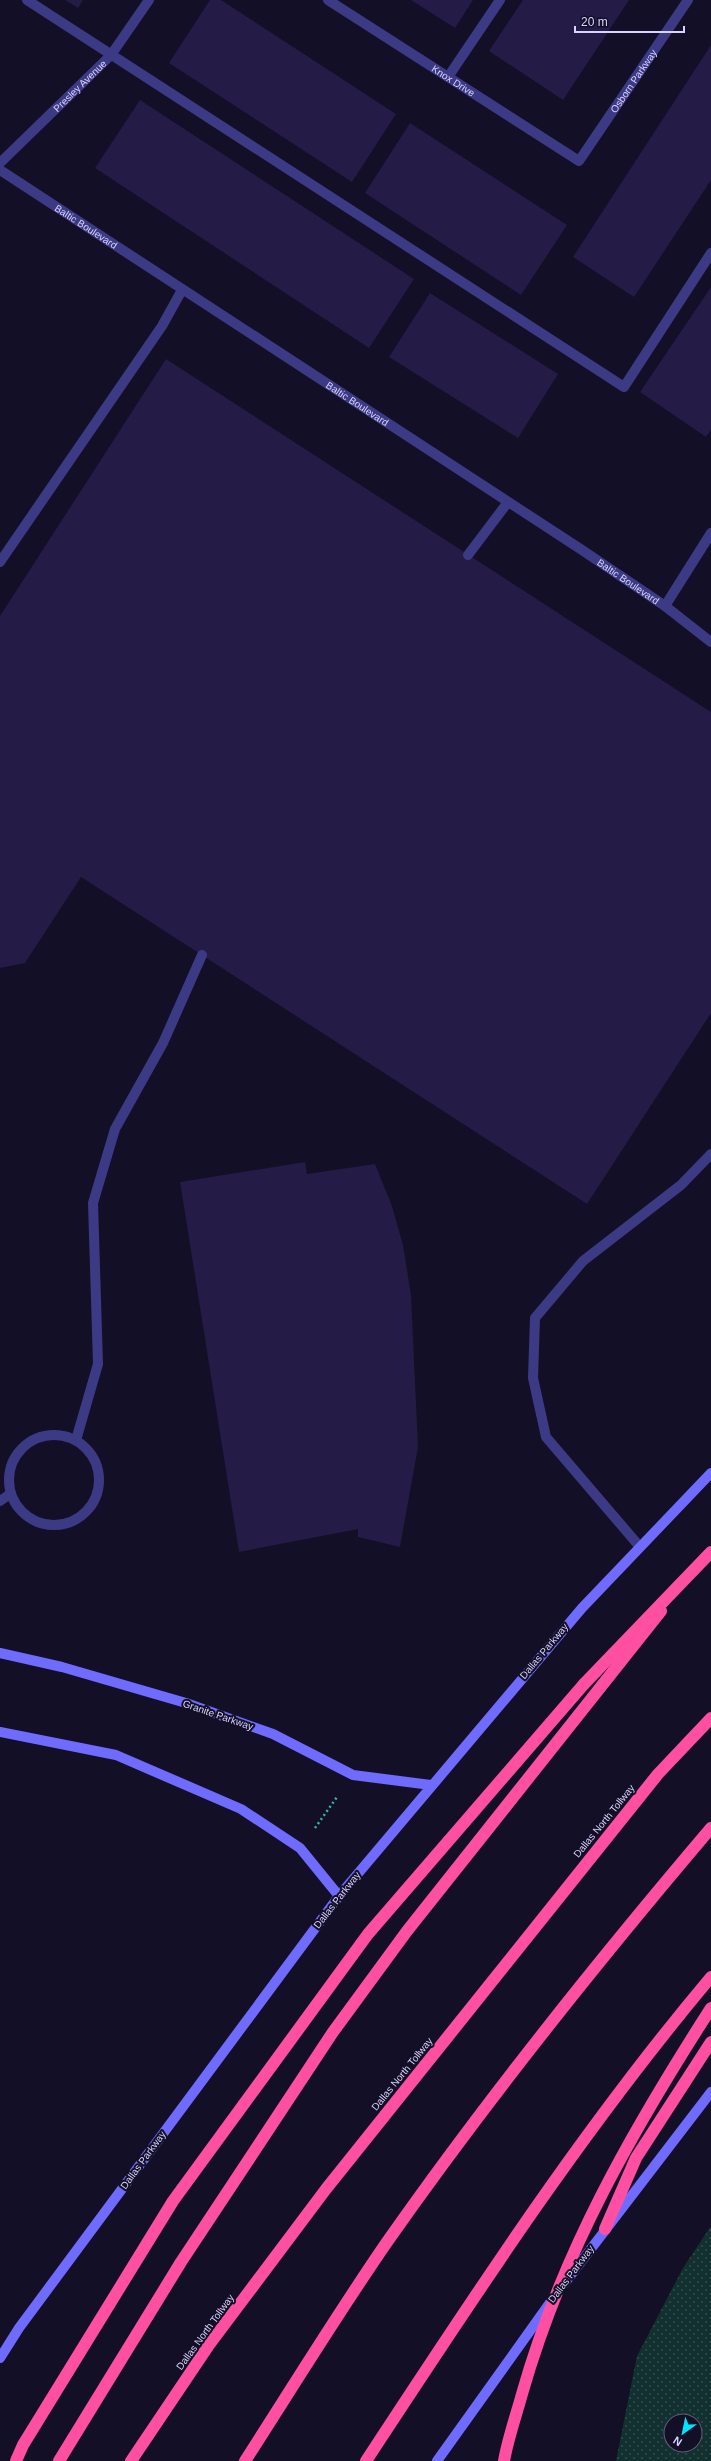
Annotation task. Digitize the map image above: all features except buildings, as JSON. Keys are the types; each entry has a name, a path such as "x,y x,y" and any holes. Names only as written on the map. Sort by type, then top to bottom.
{"highway":[{"path":"59,2461 182,2262 333,2032 407,1931 711,1547"},
{"path":"16,2461 23,2445 173,2201 368,1934 584,1684 711,1552"},
{"name":"Dallas North Tollway","path":"131,2461 210,2345 326,2189 658,1774 711,1718"},
{"path":"245,2461 383,2249 454,2150 588,1977 711,1828"},
{"path":"366,2461 519,2230 652,2047 711,1977"},
{"path":"504,2461 530,2365 560,2282 610,2174 670,2072 711,2008"},
{"path":"605,2229 636,2158 711,2042"},
{"path":"9,2461 23,2445"}],"main road":[{"name":"Dallas Parkway","path":"0,2358 24,2322 339,1896 431,1785 582,1608 711,1473"},
{"name":"Granite Parkway","path":"0,1653 62,1667 186,1703 273,1734 353,1776 431,1785"},
{"path":"0,1732 116,1755 241,1809 300,1848 339,1896"},
{"name":"Dallas Parkway","path":"437,2461 527,2333 711,2092"}],"street":[{"path":"27,0 624,387 711,253"},
{"name":"Presley Avenue","path":"0,163 111,55 149,0"},
{"name":"Knox Drive","path":"328,0 579,161"},
{"path":"448,77 500,0"},
{"name":"Osborn Parkway","path":"579,161 688,0"},
{"name":"Baltic Boulevard","path":"0,170 665,606 711,642"},
{"path":"0,562 162,326 182,290"},
{"path":"468,555 508,502"},
{"path":"665,606 711,533"},
{"path":"76,1440 98,1364 93,1203 115,1129 163,1043 202,955"},
{"path":"640,1547 546,1437 533,1378 535,1318 583,1261 681,1185 711,1154"},
{"path":"47,1434 62,1435 76,1440 87,1449 96,1460 100,1475 96,1496 85,1513 73,1521 59,1525 44,1524 29,1518 18,1508 10,1494 8,1478 11,1462 20,1449 32,1439 47,1434"},
{"path":"0,1501 10,1494"}],"path":[{"path":"311,1833 337,1797"}],"green space":[{"path":"711,2226 711,2461 616,2461 637,2356 683,2268"}]}
